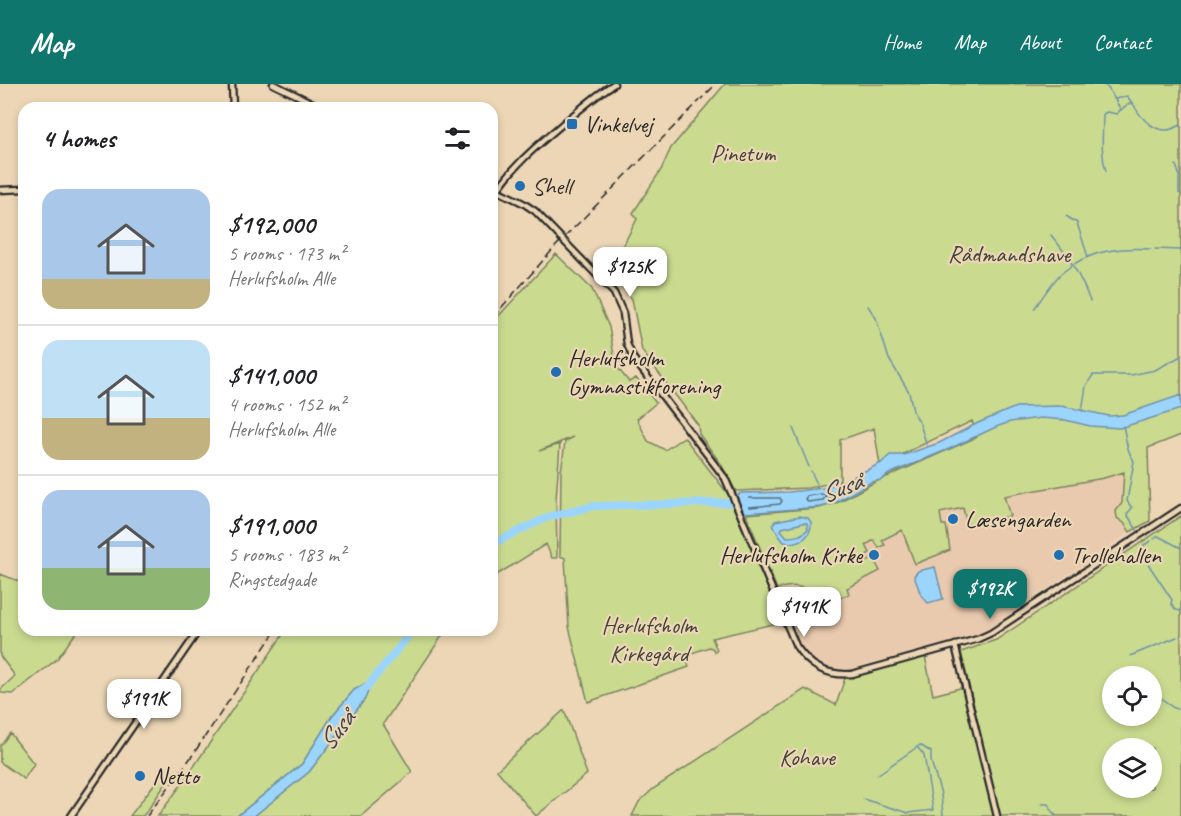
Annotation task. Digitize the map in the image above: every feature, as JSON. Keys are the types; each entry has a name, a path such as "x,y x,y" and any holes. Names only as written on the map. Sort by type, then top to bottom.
{"street":[{"path":"232,84 232,102"},
{"path":"273,84 310,102"},
{"path":"498,185 527,156 598,94 614,84"},
{"path":"0,190 18,189"},
{"path":"498,191 535,211 614,293 623,313 627,344 633,358 732,490 796,646 807,662 816,668 834,674 852,674 978,639 991,633 1181,508"},
{"path":"71,816 195,636"},
{"path":"955,645 997,816"}],"shaded area":[{"path":"977,437 1126,461 1122,503 1118,507 1130,532 981,634 850,669 831,669 817,662 803,648 746,514 829,506 873,483"}],"green space":[{"name":"Rådmandshave","path":"725,84 1181,84 1181,435 1148,448 1150,521 1130,532 1117,518 1116,511 1122,503 1124,472 1104,478 1004,496 1010,516 967,525 963,508 940,513 942,525 946,525 950,550 915,564 902,530 882,540 885,545 879,548 874,540 866,545 870,553 864,556 867,562 873,558 880,571 847,588 849,594 820,606 812,594 797,586 777,589 746,514 819,508 839,502 873,483 977,437 972,421 880,465 874,428 840,440 840,481 808,488 736,491 721,464 699,434 698,425 642,351 632,299 610,270 637,219 633,213 661,170 671,148"},
{"name":"Herlufsholm Kirkegård","path":"556,254 592,289 609,327 616,366 629,382 636,378 656,403 637,419 648,441 665,450 684,437 728,494 782,622 712,638 717,650 715,652 709,647 689,654 687,659 689,667 588,702 569,627 565,558 560,556 561,472 565,442 573,437 539,451 560,444 556,499 557,558 552,558 546,544 498,574 498,317"},
{"path":"1181,516 1181,816 1000,816 961,652 996,640"},
{"path":"0,574 18,581 18,636 74,636 57,659 13,694 2,693 0,690 15,676 0,656"},
{"path":"282,636 442,636 383,724 412,772 361,816 254,816 309,772 365,699 372,680 354,690 332,716 302,764 237,816 158,816"},
{"name":"Kohave","path":"925,656 933,695 964,687 994,816 632,816 639,802 653,789 805,689 836,705 845,678"},
{"path":"564,710 587,774 536,816 497,770"},
{"path":"10,733 34,764 24,779 0,762 0,746"},
{"path":"164,771 171,776 147,811 143,816 130,816"}],"water":[{"path":"1181,395 1181,409 1120,428 1041,418 1010,422 889,474 881,480 871,482 833,504 821,507 744,513 737,495 823,488 845,481 881,463 890,455 904,455 939,443 1016,407 1061,406 1109,416 1123,415"},
{"path":"800,516 808,518 811,528 803,539 789,543 784,542 779,536 773,525 775,521","holes":["807,523 808,529 798,536 787,537 781,530"]},
{"path":"935,567 943,599 928,603 921,595 914,576 918,571"},
{"path":"373,679 365,699 309,772 254,816 237,816 302,764 332,716 354,690"}],"waterway":[{"path":"1102,84 1108,88 1121,110 1133,103 1142,117 1156,128 1169,130 1181,125"},
{"path":"1115,99 1127,96 1132,103"},
{"path":"1106,171 1102,149 1103,114 1107,112 1117,114 1120,110"},
{"path":"1176,165 1179,174 1179,193 1181,194"},
{"path":"1066,216 1077,223 1088,257"},
{"path":"1051,235 1074,266 1090,301"},
{"path":"1034,309 1051,284 1083,259 1116,250 1151,249"},
{"path":"1155,249 1181,250"},
{"path":"868,306 876,318 889,359 909,392 913,411 919,422"},
{"path":"1082,411 1086,386 1093,375 1131,375 1155,370 1181,356"},
{"path":"920,424 927,446"},
{"path":"1123,426 1134,461 1127,501 1132,508 1127,514 1137,530"},
{"path":"793,428 809,467"},
{"path":"811,471 817,484"},
{"name":"Suså","path":"498,541 548,517 594,506 751,502"},
{"path":"1154,539 1158,536 1181,548"},
{"path":"1151,541 1144,545 1141,553 1172,600 1171,603 1176,610 1181,611"},
{"name":"Suså","path":"366,688 408,636"},
{"path":"1130,656 1177,637"},
{"path":"1162,698 1177,709"},
{"path":"877,775 920,745 931,752"},
{"path":"863,799 908,813 933,810 924,755 917,747"},
{"path":"931,752 931,761 941,794 943,816"},
{"path":"1042,804 1048,804 1056,816"}],"railway":[{"path":"498,311 556,246 716,84"},
{"path":"147,816 192,756 272,636"}],"place":[{"name":"Vinkelvej","path":"572,124"},
{"name":"Shell","path":"520,186"},
{"name":"Herlufsholm Gymnastikforening","path":"556,372"},
{"name":"Læsengarden","path":"953,519"},
{"name":"Herlufsholm Kirke","path":"874,555"},
{"name":"Trollehallen","path":"1059,555"},
{"name":"Netto","path":"140,776"}],"park label":[{"name":"Pinetum","path":"743,153"}]}
